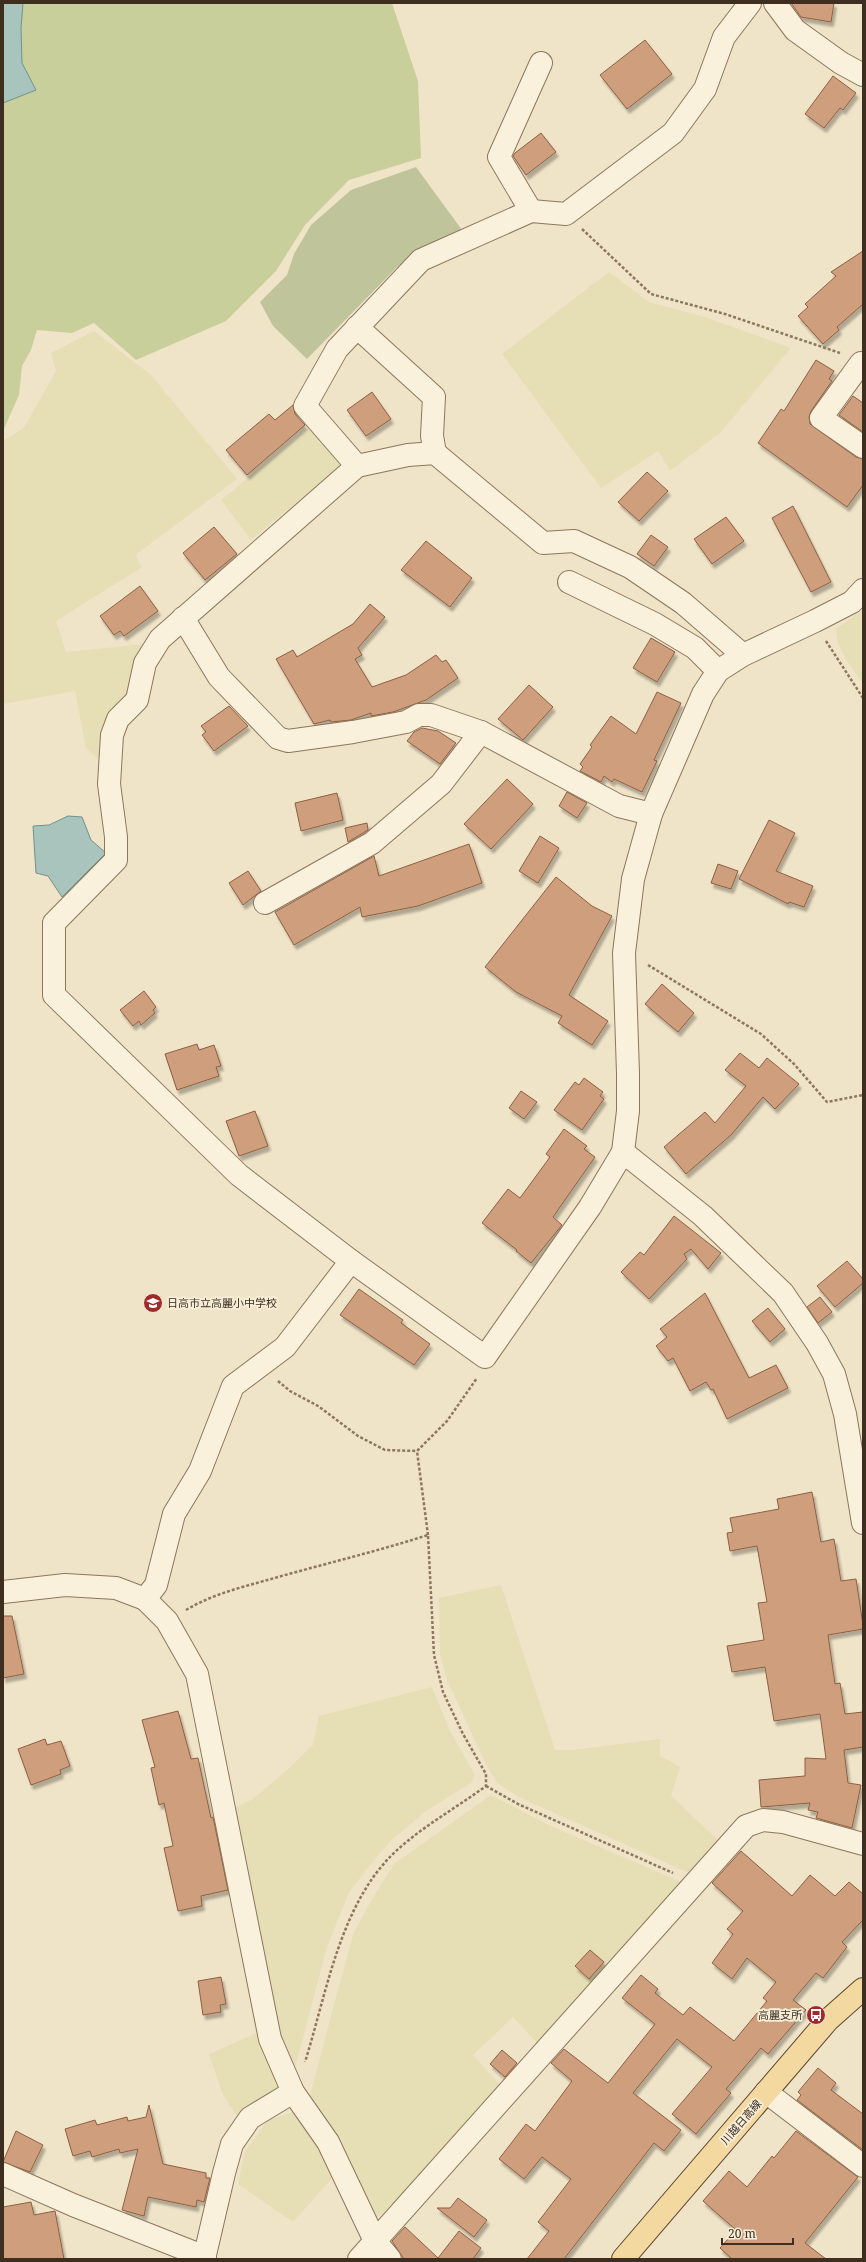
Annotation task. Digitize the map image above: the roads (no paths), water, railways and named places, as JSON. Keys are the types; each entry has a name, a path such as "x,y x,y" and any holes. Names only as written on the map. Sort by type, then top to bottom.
{"main road":[{"name":"川越日高線","path":"623,2259 828,2020 863,1989"}],"street":[{"path":"357,466 305,406 337,349 422,260 531,211 566,214 673,133 705,89 724,37 750,3"},
{"path":"775,3 795,30 841,63 863,74"},
{"path":"531,211 500,158 541,63"},
{"path":"357,327 434,397 432,436 435,452 543,543 574,541 630,567 683,603 743,655"},
{"path":"862,363 821,418 863,447"},
{"path":"435,452 408,455 357,466 160,638 145,663 137,700 118,719 112,735 109,784 116,837 116,860 54,923 54,995 239,1175 351,1261 486,1357 590,1207 623,1152 628,1111 624,953 634,879 650,814 703,694 718,671 743,655 852,602 863,590"},
{"path":"569,582 654,624 689,644 718,671"},
{"path":"183,618 219,677 278,738 288,741 353,732 406,722 419,715 431,715 481,732 619,806 650,814"},
{"path":"265,903 372,843 441,784 481,732"},
{"path":"623,1152 703,1216 782,1293 817,1343 834,1374 845,1414 863,1523"},
{"path":"146,1599 156,1585 174,1514 200,1472 233,1386 285,1347 351,1261"},
{"path":"3,1592 65,1585 116,1588 146,1599 167,1621 197,1674 270,2039 293,2092 328,2142 375,2240 390,2259"},
{"path":"359,2259 746,1826 763,1820 783,1822 863,1844"},
{"path":"3,2174 73,2205 205,2258 232,2144 250,2118 293,2092"},
{"path":"766,2092 863,2166"}],"water":[{"path":"3,3 23,3 21,28 22,63 36,90 3,103"},
{"path":"68,816 82,817 91,840 106,853 62,897 48,876 36,873 33,826 49,825"}],"place":[{"name":"日高市立高麗小中学校","path":"153,1303"},
{"name":"高麗支所","path":"816,2015"}]}
